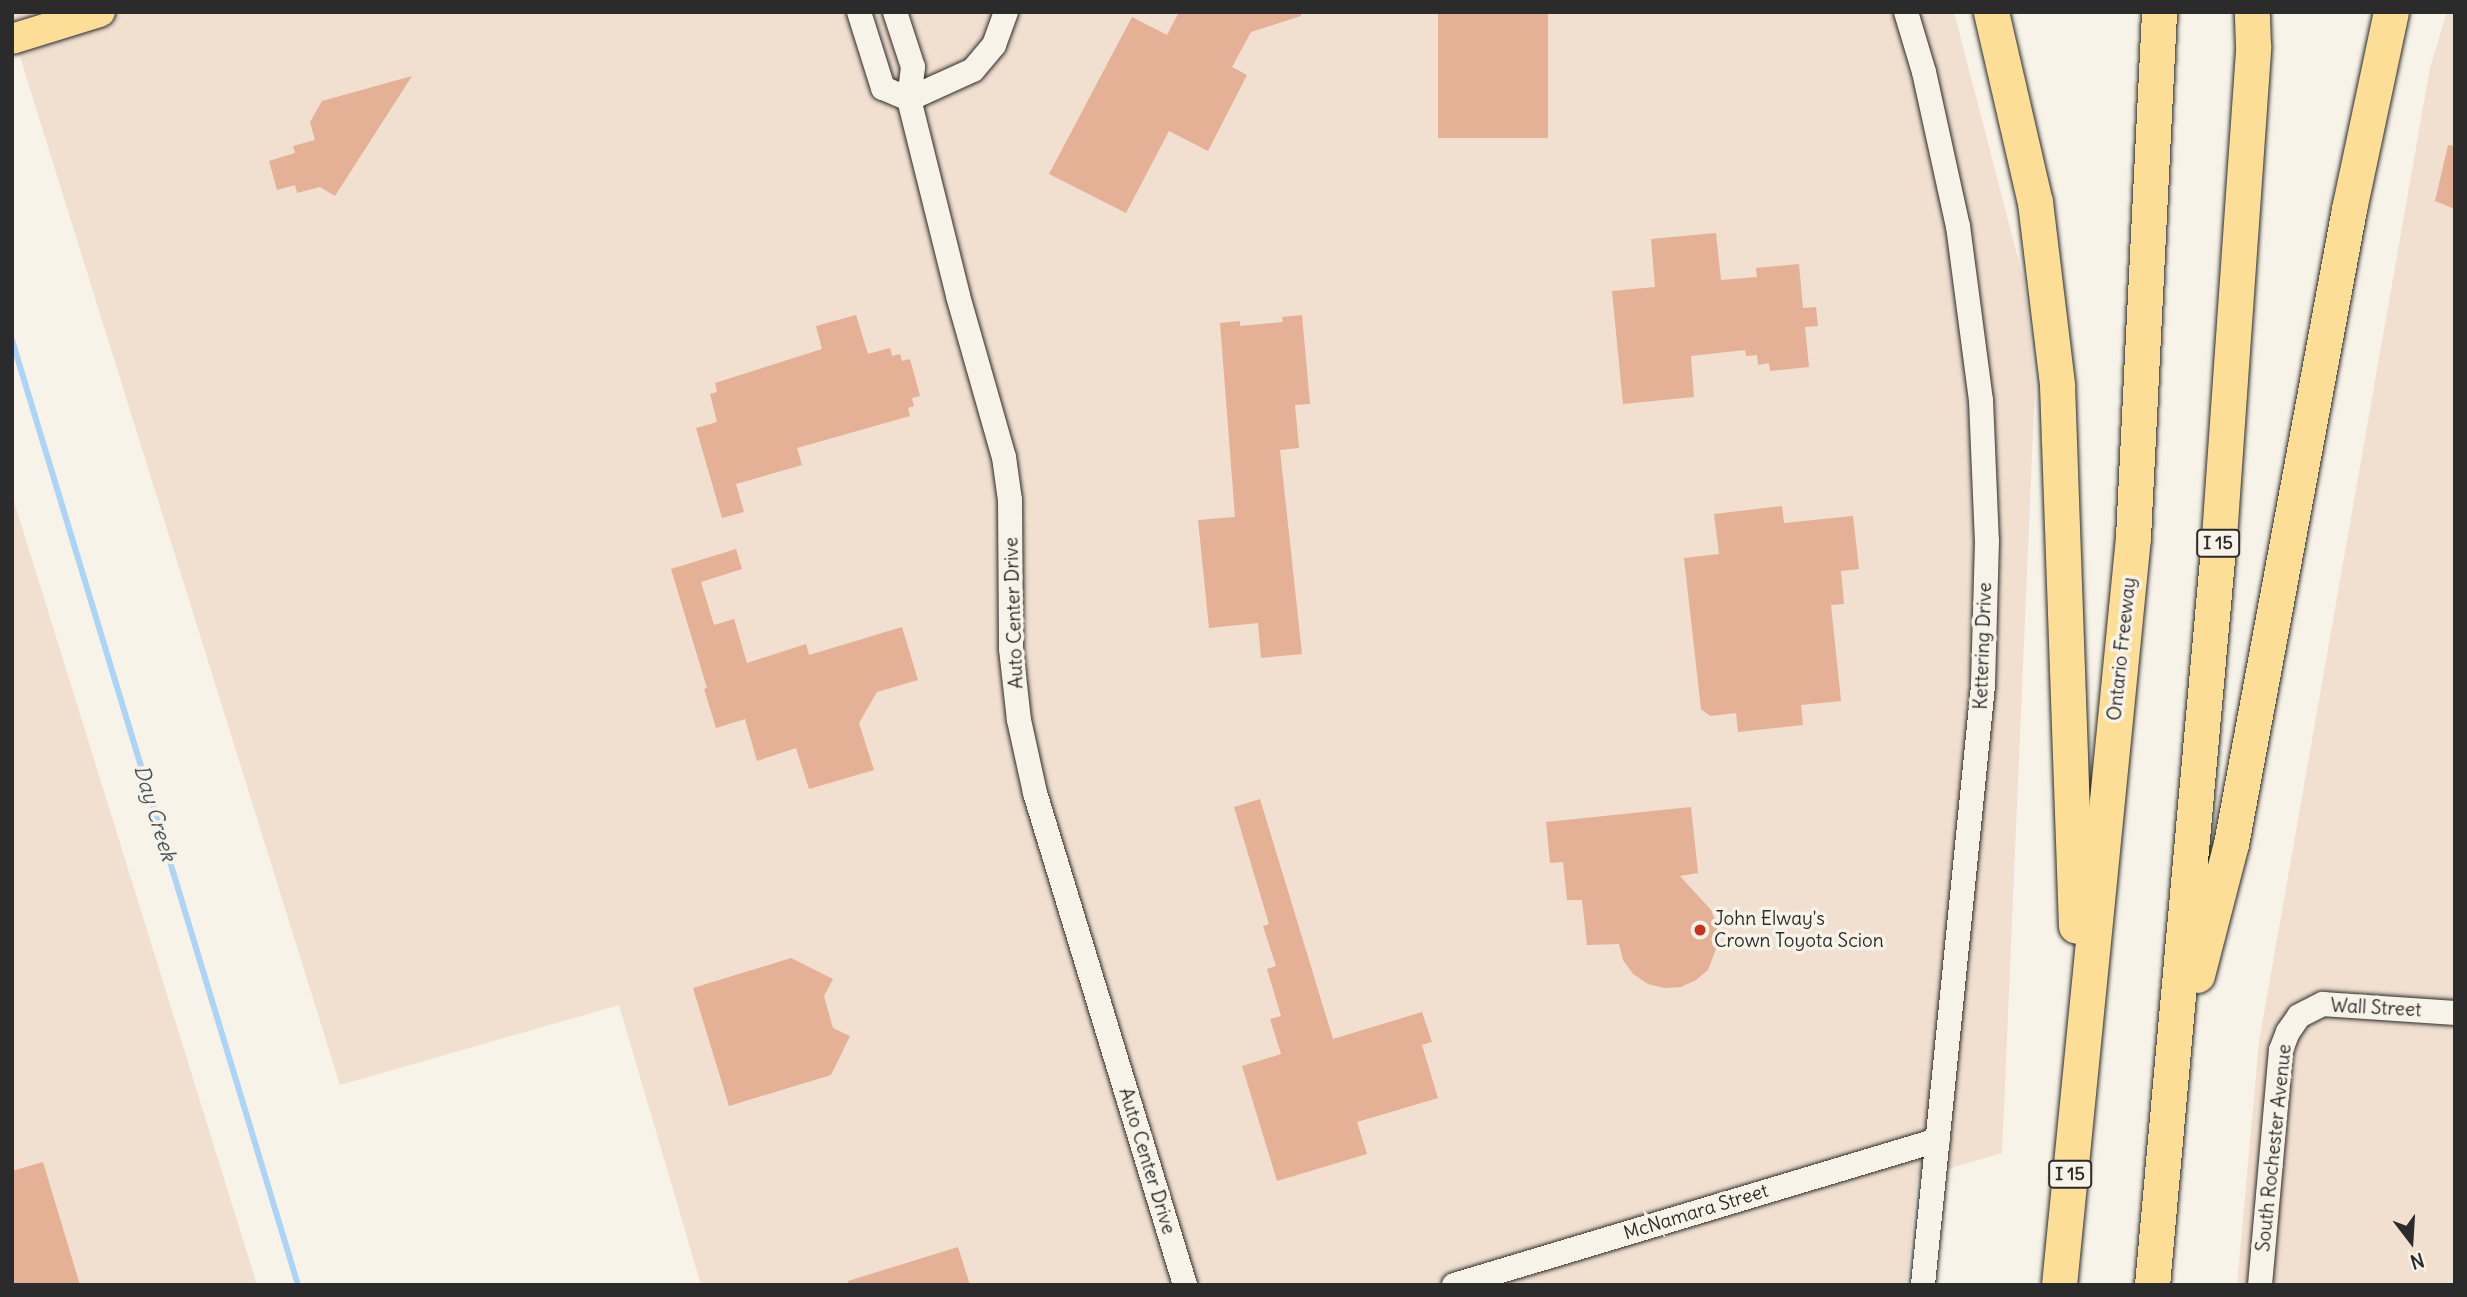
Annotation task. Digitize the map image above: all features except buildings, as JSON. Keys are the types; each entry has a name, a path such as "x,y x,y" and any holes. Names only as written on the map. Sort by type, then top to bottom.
{"highway":[{"path":"1991,12 2035,202 2057,385 2081,1063"},
{"name":"Ontario Freeway","path":"2059,1285 2133,537 2159,12"},
{"name":"I 15","path":"2152,1285 2220,523 2253,46 2252,12"},
{"path":"2172,1073 2231,844 2349,209 2391,12"}],"main road":[{"path":"12,39 100,12"}],"street":[{"path":"859,12 883,88 909,99 973,69 994,45 1006,12"},
{"name":"Auto Center Drive","path":"895,12 913,66 909,99 958,296 1004,457 1010,500 1013,575 1011,649 1018,720 1032,780 1185,1285"},
{"name":"Kettering Drive","path":"1906,12 1924,72 1958,226 1981,400 1987,541 1983,686 1923,1285"},
{"name":"Wall Street","path":"2299,1016 2323,1004 2455,1013"},
{"name":"South Rochester Avenue","path":"2260,1285 2281,1050 2288,1032 2299,1016"},
{"name":"McNamara Street","path":"1454,1285 1938,1140"}],"shaded area":[{"path":"12,12 1954,12 2024,282 2035,387 2002,1153 1917,1178 1906,1285 701,1285 619,1005 340,1085 12,31"},
{"path":"2447,12 2455,12 2455,1285 2237,1285 2259,1042 2430,68"},
{"path":"12,495 257,1285 12,1285"}],"waterway":[{"name":"Day Creek","path":"12,340 298,1285"}],"place":[{"name":"John Elway's Crown Toyota Scion","path":"1700,930"}]}
